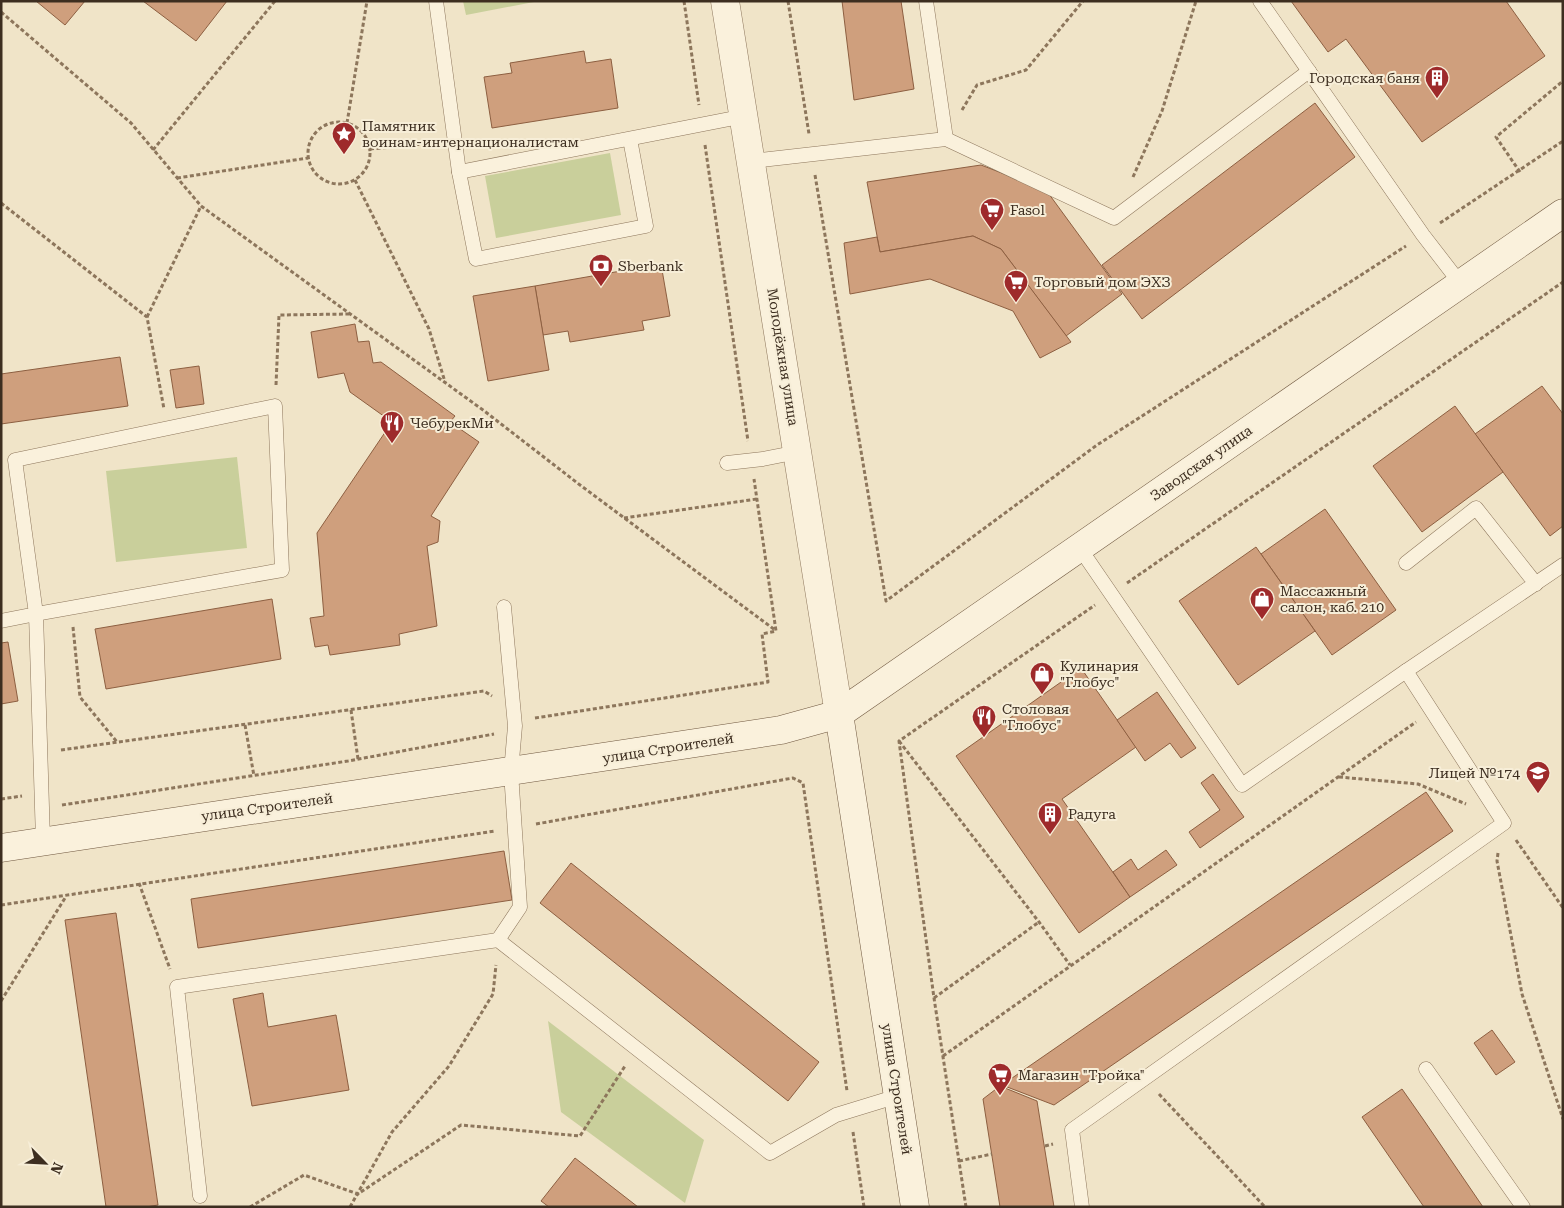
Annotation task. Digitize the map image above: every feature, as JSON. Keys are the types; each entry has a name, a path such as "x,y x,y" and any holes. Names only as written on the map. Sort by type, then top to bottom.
{"street":[{"name":"Молодёжная улица","path":"725,1 745,116 839,714"},
{"name":"Заводская улица","path":"839,714 1563,213"},
{"name":"улица Строителей","path":"1,848 43,840 510,772 781,730 839,714 915,1207"}],"lane":[{"path":"436,1 459,172 476,259 646,226 630,138"},
{"path":"926,1 946,139"},
{"path":"1260,1 1422,235 1460,283"},
{"path":"752,161 946,139 1114,218 1309,71"},
{"path":"459,172 745,116"},
{"path":"1,621 36,614 282,570 275,406 8,459 36,614 43,840"},
{"path":"727,463 751,459 763,460 798,452"},
{"path":"1406,563 1476,508 1536,584"},
{"path":"1079,548 1242,784 1563,565"},
{"path":"498,940 520,907 510,772 515,726 504,607"},
{"path":"1082,1207 1072,1130 1504,823 1406,671"},
{"path":"200,1196 176,987 498,940 770,1153 836,1115 898,1096"},
{"path":"1426,1068 1523,1207"}],"path":[{"path":"153,150 274,1"},
{"path":"347,123 367,1"},
{"path":"684,1 776,630"},
{"path":"788,1 886,600 1097,445 1520,172 1563,141"},
{"path":"946,139 977,85 1026,70 1083,1"},
{"path":"1114,218 1162,112 1196,1"},
{"path":"1,12 131,123 200,206 446,382 624,518 776,630"},
{"path":"1520,172 1496,137 1563,80"},
{"path":"335,122 347,123 363,133 370,149 370,161 364,172 355,180 343,184 331,183 321,178 313,169 308,158 309,146 314,135 323,126 335,122"},
{"path":"370,149 455,141"},
{"path":"177,178 308,158"},
{"path":"355,180 429,329 446,382"},
{"path":"1,203 147,317"},
{"path":"167,426 147,317 200,206"},
{"path":"899,740 1563,282"},
{"path":"275,406 279,315 350,314"},
{"path":"624,518 757,499"},
{"path":"71,608 80,697 118,742"},
{"path":"1,799 25,796 51,806 254,776 487,736 534,718 768,682 762,634 776,630"},
{"path":"41,771 54,751 484,691 534,718"},
{"path":"352,710 358,759"},
{"path":"943,1056 1432,710"},
{"path":"245,725 254,776"},
{"path":"899,740 1040,922 1070,965"},
{"path":"899,740 934,998 966,1207"},
{"path":"1338,777 1418,784 1480,810 1504,823 1563,908"},
{"path":"1,905 65,897 139,883 513,828 793,778 803,783 864,1207"},
{"path":"1504,823 1497,861 1522,994 1563,1118"},
{"path":"139,883 176,987"},
{"path":"1,1001 65,897"},
{"path":"934,998 1040,922"},
{"path":"350,1207 392,1132 448,1066 493,994 498,940"},
{"path":"358,1194 461,1126 580,1136 636,1048"},
{"path":"1145,1078 1264,1207"},
{"path":"959,1161 992,1154"},
{"path":"250,1207 304,1174 358,1194"}],"green space":[{"path":"463,1 539,1 466,15"},
{"path":"610,153 621,215 496,238 485,176"},
{"path":"237,457 247,548 116,562 106,471"},
{"path":"548,1021 704,1140 685,1203 561,1112"}],"building":[{"path":"36,1 85,1 65,25"},
{"path":"143,1 227,1 196,41"},
{"path":"842,1 901,1 914,89 854,100"},
{"name":"Городская баня","path":"1291,1 1506,1 1545,56 1422,142 1346,39 1328,52"},
{"path":"584,51 586,63 611,59 618,108 492,128 484,77 512,73 510,63"},
{"path":"1315,103 1355,157 1142,319 1102,265"},
{"path":"981,165 1046,190 1122,294 1066,336 1001,249 973,236 880,252 867,182"},
{"name":"Торговый дом ЭХЗ","path":"973,236 1001,249 1071,342 1040,358 1013,311 930,279 850,294 844,243 877,237 880,252"},
{"path":"661,264 670,316 642,321 644,330 570,342 568,331 543,335 535,286"},
{"path":"535,286 549,370 488,381 473,296"},
{"path":"355,324 358,342 369,341 373,363 381,362 455,416 450,422 479,442 431,516 440,521 438,542 427,546 437,626 399,634 400,645 330,655 328,645 315,647 310,618 324,616 317,533 392,422 350,392 344,373 318,378 311,332"},
{"path":"120,357 128,406 1,424 1,374"},
{"path":"199,366 204,404 176,408 170,370"},
{"path":"1542,386 1563,414 1563,526 1550,536 1475,434"},
{"path":"1455,406 1503,472 1422,532 1373,466"},
{"path":"1325,509 1396,610 1332,655 1261,554"},
{"path":"1256,547 1315,631 1238,685 1179,601"},
{"path":"272,599 281,659 106,689 95,629"},
{"path":"8,642 18,701 1,704 1,643"},
{"name":"Радуга","path":"1081,668 1136,747 1062,799 1130,897 1079,933 956,756"},
{"path":"1157,692 1196,748 1181,758 1170,743 1145,761 1117,720"},
{"path":"1213,774 1244,817 1200,848 1189,832 1220,810 1201,783"},
{"path":"1426,792 1453,831 1054,1105 1002,1085"},
{"path":"1166,850 1177,865 1130,897 1113,872 1131,859 1138,870"},
{"path":"504,851 512,900 198,948 191,899"},
{"path":"571,863 819,1062 788,1101 540,903"},
{"path":"116,913 158,1205 146,1207 106,1207 65,920"},
{"path":"263,993 268,1027 336,1015 349,1090 252,1106 233,999"},
{"path":"1492,1030 1515,1062 1496,1075 1474,1043"},
{"path":"1000,1086 1037,1101 1054,1207 1000,1207 983,1099"},
{"path":"1402,1089 1483,1207 1424,1207 1362,1117"},
{"path":"575,1158 638,1207 549,1207 541,1201"}],"place":[{"name":"Городская баня","path":"1437,99"},
{"name":"Памятник воинам-интернационалистам","path":"344,155"},
{"name":"Fasol","path":"992,231"},
{"name":"Sberbank","path":"601,287"},
{"name":"Торговый дом ЭХЗ","path":"1016,303"},
{"name":"ЧебурекМи","path":"392,444"},
{"name":"Массажный салон, каб. 210","path":"1262,620"},
{"name":"Кулинария \"Глобус\"","path":"1042,695"},
{"name":"Столовая \"Глобус\"","path":"984,738"},
{"name":"Лицей №174","path":"1538,794"},
{"name":"Радуга","path":"1050,835"},
{"name":"Магазин \"Тройка\"","path":"1000,1096"}]}
